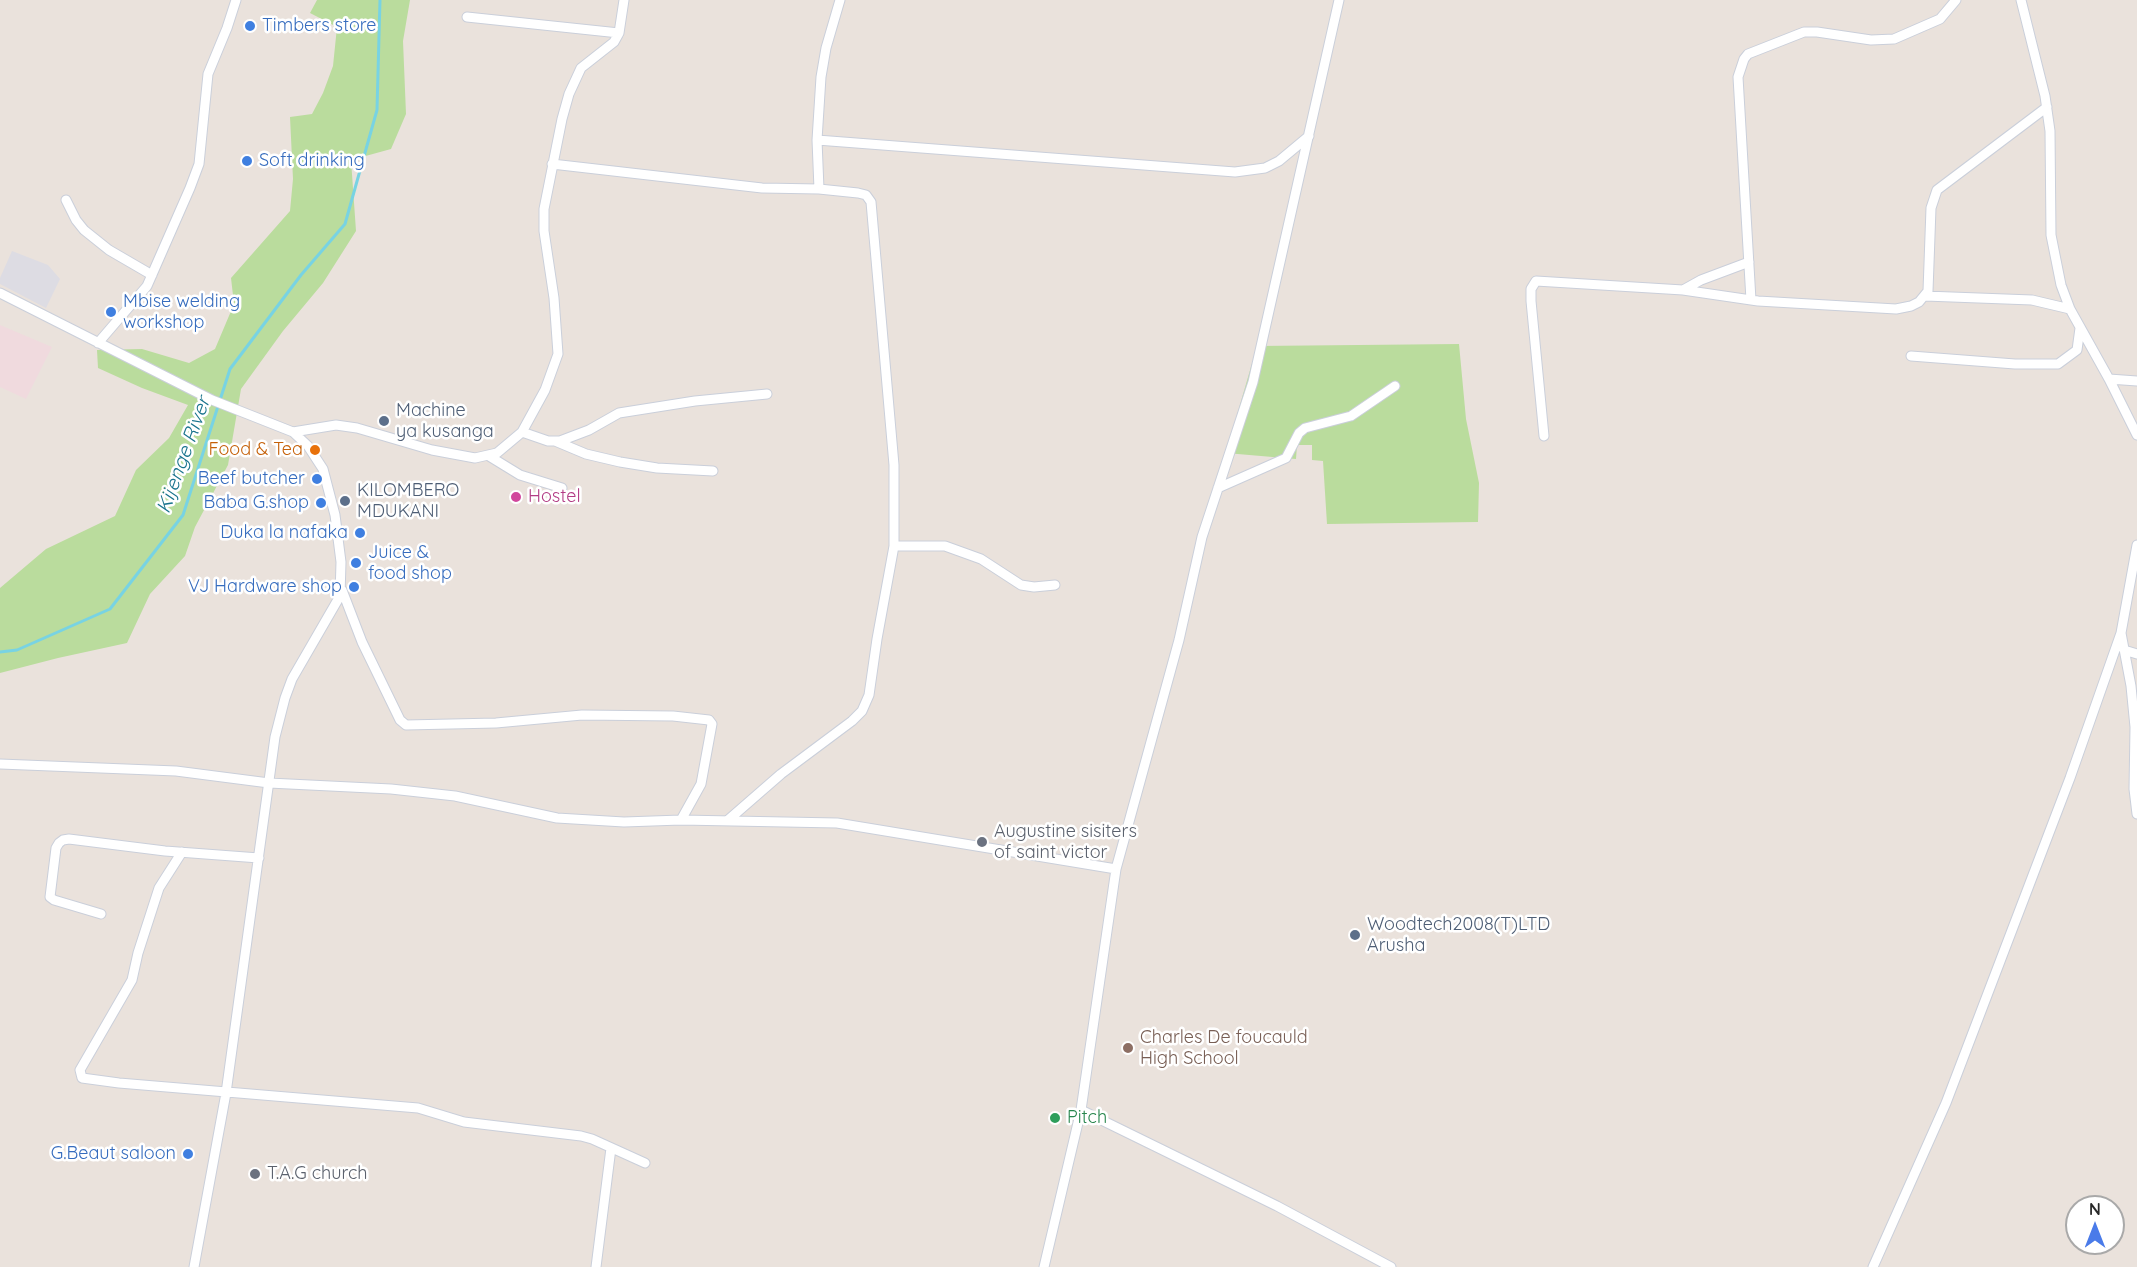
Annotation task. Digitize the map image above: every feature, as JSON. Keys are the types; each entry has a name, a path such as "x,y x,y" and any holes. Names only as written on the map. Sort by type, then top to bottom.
{"street":[{"path":"98,343 141,294 152,275 197,170 204,126 208,74 236,0"},
{"path":"293,432 336,425 357,428 458,456 475,458 489,456 505,447 522,432 545,390 558,354 554,298 544,231 544,209 562,119 574,81 581,69 614,42 619,33 624,0"},
{"path":"819,189 817,140 821,77 826,48 840,0"},
{"path":"1044,1267 1081,1110 1116,869 1179,640 1202,537 1253,382 1339,0"},
{"path":"1751,300 1738,77 1744,58 1748,54 1804,32 1871,40 1894,39 1940,19 1956,0"},
{"path":"2020,0 2047,107 2050,131 2051,235 2061,285 2070,309 2137,435"},
{"path":"467,17 619,33"},
{"path":"1544,436 1531,301 1533,284 1536,281 1683,290 1751,300 1896,309 1911,306 1928,291 1931,208 1937,190 2047,107"},
{"path":"817,140 1235,172 1265,168 1279,161 1309,136"},
{"path":"552,164 762,188 819,189 858,193 866,195 871,202 894,465 894,546 869,695 862,711 852,721 781,774 727,821"},
{"path":"66,200 84,230 109,250 152,275"},
{"path":"1683,290 1701,280 1749,262"},
{"path":"0,293 212,400 293,432 308,446 323,469 339,537 341,588 339,598 288,688 275,737 226,1093 194,1267"},
{"path":"1924,296 2032,300 2049,302 2070,309"},
{"path":"1911,356 2015,364 2058,364 2077,350 2080,328"},
{"path":"2109,379 2137,381"},
{"path":"1218,488 1286,458 1299,433 1305,428 1351,416 1395,386"},
{"path":"522,432 541,439 555,441 568,439 627,412 694,401 767,394"},
{"path":"555,441 569,448 620,462 657,468 712,471"},
{"path":"489,456 519,475 562,488"},
{"path":"1873,1267 1946,1102 2070,778 2121,633 2137,545"},
{"path":"894,546 945,546 981,559 1021,585 1034,587 1055,585"},
{"path":"341,588 362,642 400,720 406,725 496,723 582,715 673,716 711,721 709,746 701,784 681,820"},
{"path":"2121,633 2131,686 2135,727 2134,789 2137,814"},
{"path":"2124,650 2137,654"},
{"path":"0,764 176,771 269,783 358,786 430,793 557,818 624,822 681,820 837,823 1116,869"},
{"path":"101,914 54,900 51,897 56,848 59,843 69,839 259,858"},
{"path":"182,852 156,893 138,953 135,974 129,988 80,1070 85,1080 418,1108 464,1122 581,1136 645,1163"},
{"path":"1081,1110 1276,1206 1391,1267"},
{"path":"596,1267 611,1148"}],"shaded area":[{"path":"12,251 48,265 60,279 46,308 0,284 0,278"},
{"path":"0,325 52,347 26,399 0,387"}],"green space":[{"path":"317,0 410,0 403,41 406,114 391,149 351,160 356,231 323,283 283,331 241,389 228,465 195,527 185,556 150,594 127,643 0,673 0,588 46,549 115,516 136,470 169,438 188,405 98,368 97,350 142,349 189,363 215,349 234,304 231,278 290,211 293,179 290,117 312,114 333,66 337,27 310,13"},
{"path":"1459,344 1466,419 1479,483 1478,522 1327,524 1323,461 1312,460 1312,445 1297,445 1296,459 1226,453 1257,346"}],"waterway":[{"name":"Kijenge River","path":"0,652 17,650 110,609 183,515 230,369 301,275 345,224 377,110 380,0"}],"place":[{"name":"Timbers store","path":"250,26"},
{"name":"Soft drinking","path":"247,161"},
{"name":"Mbise welding workshop","path":"111,312"},
{"name":"Machine ya kusanga","path":"384,421"},
{"name":"Food & Tea","path":"315,450"},
{"name":"Beef butcher","path":"317,479"},
{"name":"Hostel","path":"516,497"},
{"name":"KILOMBERO MDUKANI","path":"345,501"},
{"name":"Baba G.shop","path":"321,503"},
{"name":"Duka la nafaka","path":"360,533"},
{"name":"Juice & food shop","path":"356,563"},
{"name":"VJ Hardware shop","path":"354,587"},
{"name":"Augustine sisiters of saint victor","path":"982,842"},
{"name":"Woodtech2008(T)LTD Arusha","path":"1355,935"},
{"name":"Charles De foucauld High School","path":"1128,1048"},
{"name":"Pitch","path":"1055,1118"},
{"name":"G.Beaut saloon","path":"188,1154"},
{"name":"T.A.G church","path":"255,1174"}]}
